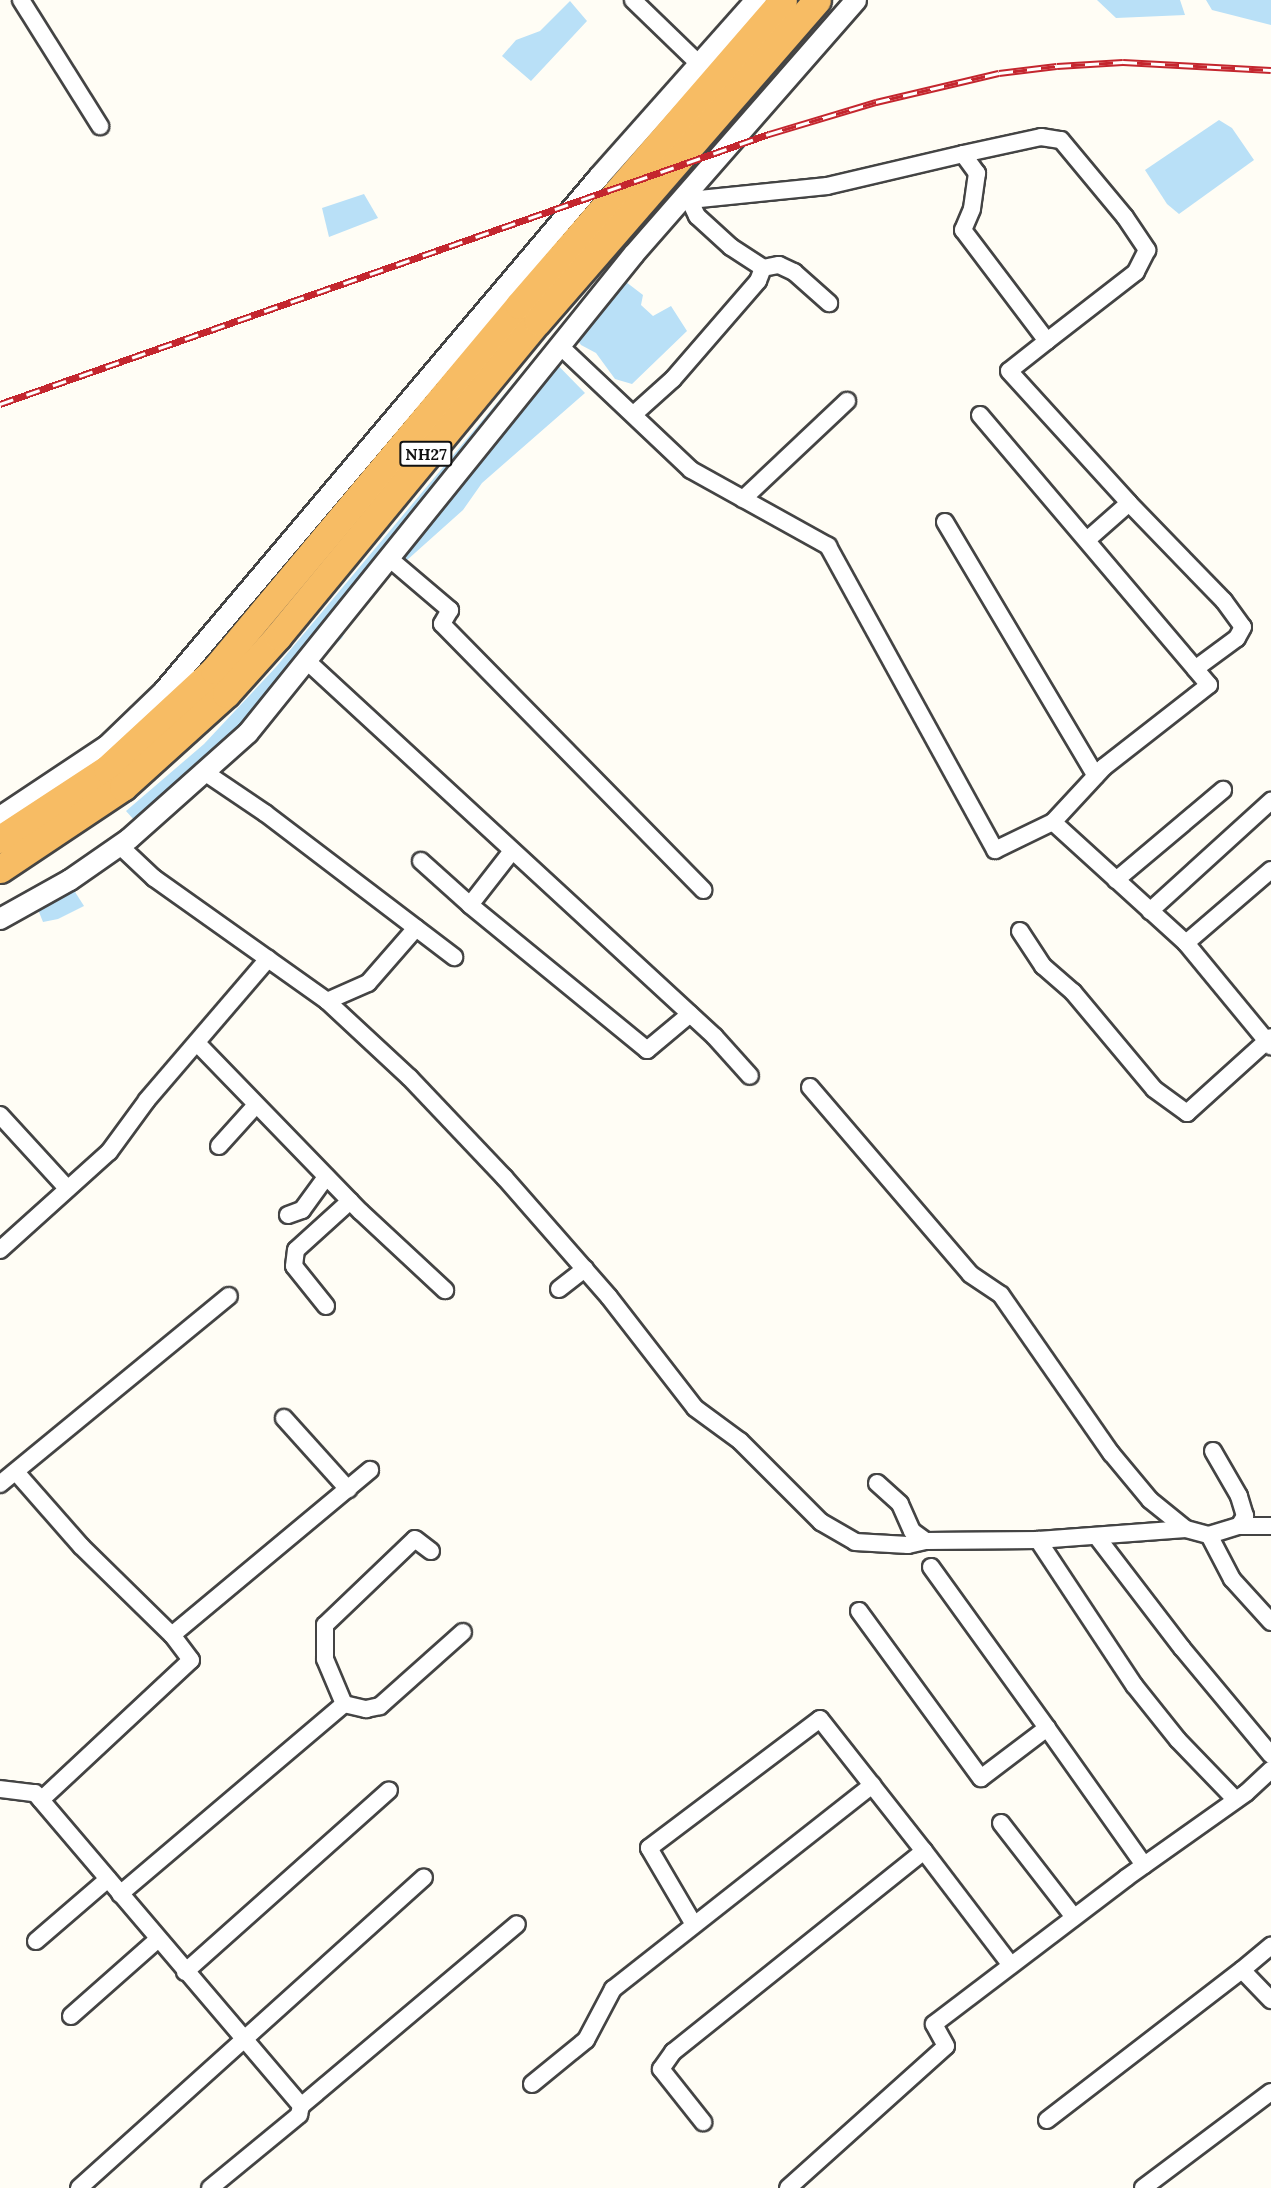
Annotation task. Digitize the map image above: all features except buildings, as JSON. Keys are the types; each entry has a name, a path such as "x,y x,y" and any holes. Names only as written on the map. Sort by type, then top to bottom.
{"highway":[{"name":"NH27","path":"0,839 107,769 214,670 519,305 783,0"},
{"name":"NH27","path":"0,869 123,787 225,694 279,636 538,321 817,0"}],"street":[{"path":"21,0 100,126"},
{"path":"633,0 699,64"},
{"path":"0,817 107,746 164,691 756,0"},
{"path":"0,919 70,880 120,846 206,773 248,733 308,662 560,346 856,0"},
{"path":"685,201 827,186 963,153 1041,138 1061,140 1125,217 1147,250 1136,272 1009,371 1224,601 1243,627 1237,638 1195,669"},
{"path":"963,153 977,173 972,209 963,230 1047,341"},
{"path":"685,201 705,223 763,268 779,265 794,272 829,303"},
{"path":"634,414 673,379 758,281 763,268"},
{"path":"560,346 691,470 828,546 995,850 1053,822 1096,776 1209,685 980,415"},
{"path":"743,499 847,401"},
{"path":"1087,540 1129,502"},
{"path":"945,522 1096,776"},
{"path":"390,558 450,610 442,624 703,890"},
{"path":"308,662 690,1014 750,1076"},
{"path":"206,773 265,813 454,957"},
{"path":"1116,880 1223,790"},
{"path":"1156,906 1271,801"},
{"path":"1020,931 1043,966 1073,992 1154,1089 1187,1113 1270,1041 1192,938 1156,906 1116,880 1053,822"},
{"path":"120,846 154,878 327,1001 410,1078 585,1269 695,1408 740,1441 821,1522 855,1542 908,1545 926,1541 1097,1538 1186,1529 1209,1535 1239,1526 1271,1526"},
{"path":"470,905 512,851"},
{"path":"421,861 470,905 647,1050 690,1014"},
{"path":"1192,938 1271,870"},
{"path":"327,1001 368,983 416,928"},
{"path":"0,1250 66,1186 109,1152 268,959"},
{"path":"197,1043 326,1177 445,1290"},
{"path":"810,1087 970,1274 1001,1295 1111,1453 1150,1500 1186,1529"},
{"path":"219,1146 256,1105"},
{"path":"0,1115 66,1186"},
{"path":"288,1215 302,1210 326,1177"},
{"path":"326,1306 294,1266 296,1250 350,1200"},
{"path":"559,1289 585,1269"},
{"path":"0,1484 228,1296"},
{"path":"284,1418 348,1489"},
{"path":"1213,1451 1239,1496 1245,1516 1239,1526"},
{"path":"172,1635 370,1470"},
{"path":"16,1472 81,1546 172,1635 191,1660 41,1800"},
{"path":"877,1483 900,1504 912,1531 926,1541"},
{"path":"1209,1535 1232,1579 1271,1622"},
{"path":"1097,1538 1182,1648 1271,1755"},
{"path":"344,1704 325,1659 325,1625 415,1539 431,1551"},
{"path":"1038,1540 1134,1685 1178,1740 1236,1800"},
{"path":"931,1567 1144,1865"},
{"path":"860,1611 981,1778 1047,1728"},
{"path":"344,1704 366,1709 380,1706 463,1632"},
{"path":"120,1894 344,1704"},
{"path":"693,1923 649,1848 820,1719 1010,1964"},
{"path":"788,2188 946,2046 934,2024 1010,1964 1236,1800 1271,1770"},
{"path":"532,2084 586,2040 613,1989 693,1923 872,1785"},
{"path":"0,1789 36,1793 185,1972 301,2106"},
{"path":"185,1972 389,1790"},
{"path":"1001,1823 1074,1917"},
{"path":"703,2122 661,2068 673,2052 924,1851"},
{"path":"79,2188 424,1877"},
{"path":"36,1941 108,1879"},
{"path":"210,2188 298,2115 301,2106 517,1924"},
{"path":"71,2016 158,1940"},
{"path":"1047,2120 1271,1946"},
{"path":"1242,1970 1271,2000"},
{"path":"1143,2188 1271,2092"}],"water":[{"path":"1097,0 1180,0 1185,15 1116,18"},
{"path":"1206,0 1271,0 1271,25 1212,10"},
{"path":"570,1 587,21 531,81 502,56 516,40 540,31"},
{"path":"1219,120 1232,128 1254,160 1179,214 1167,204 1145,170"},
{"path":"364,194 378,218 329,237 322,208"},
{"path":"626,282 643,295 641,305 653,316 671,306 687,331 632,384 615,379 596,353 581,345 572,333"},
{"path":"542,349 585,393 482,483 463,510 359,603 342,638 144,831 126,811 204,744 276,667"},
{"path":"68,881 84,906 58,919 43,922 37,907"}],"railway":[{"path":"0,404 769,134 876,102 999,73 1057,66 1123,62 1271,70"}]}
